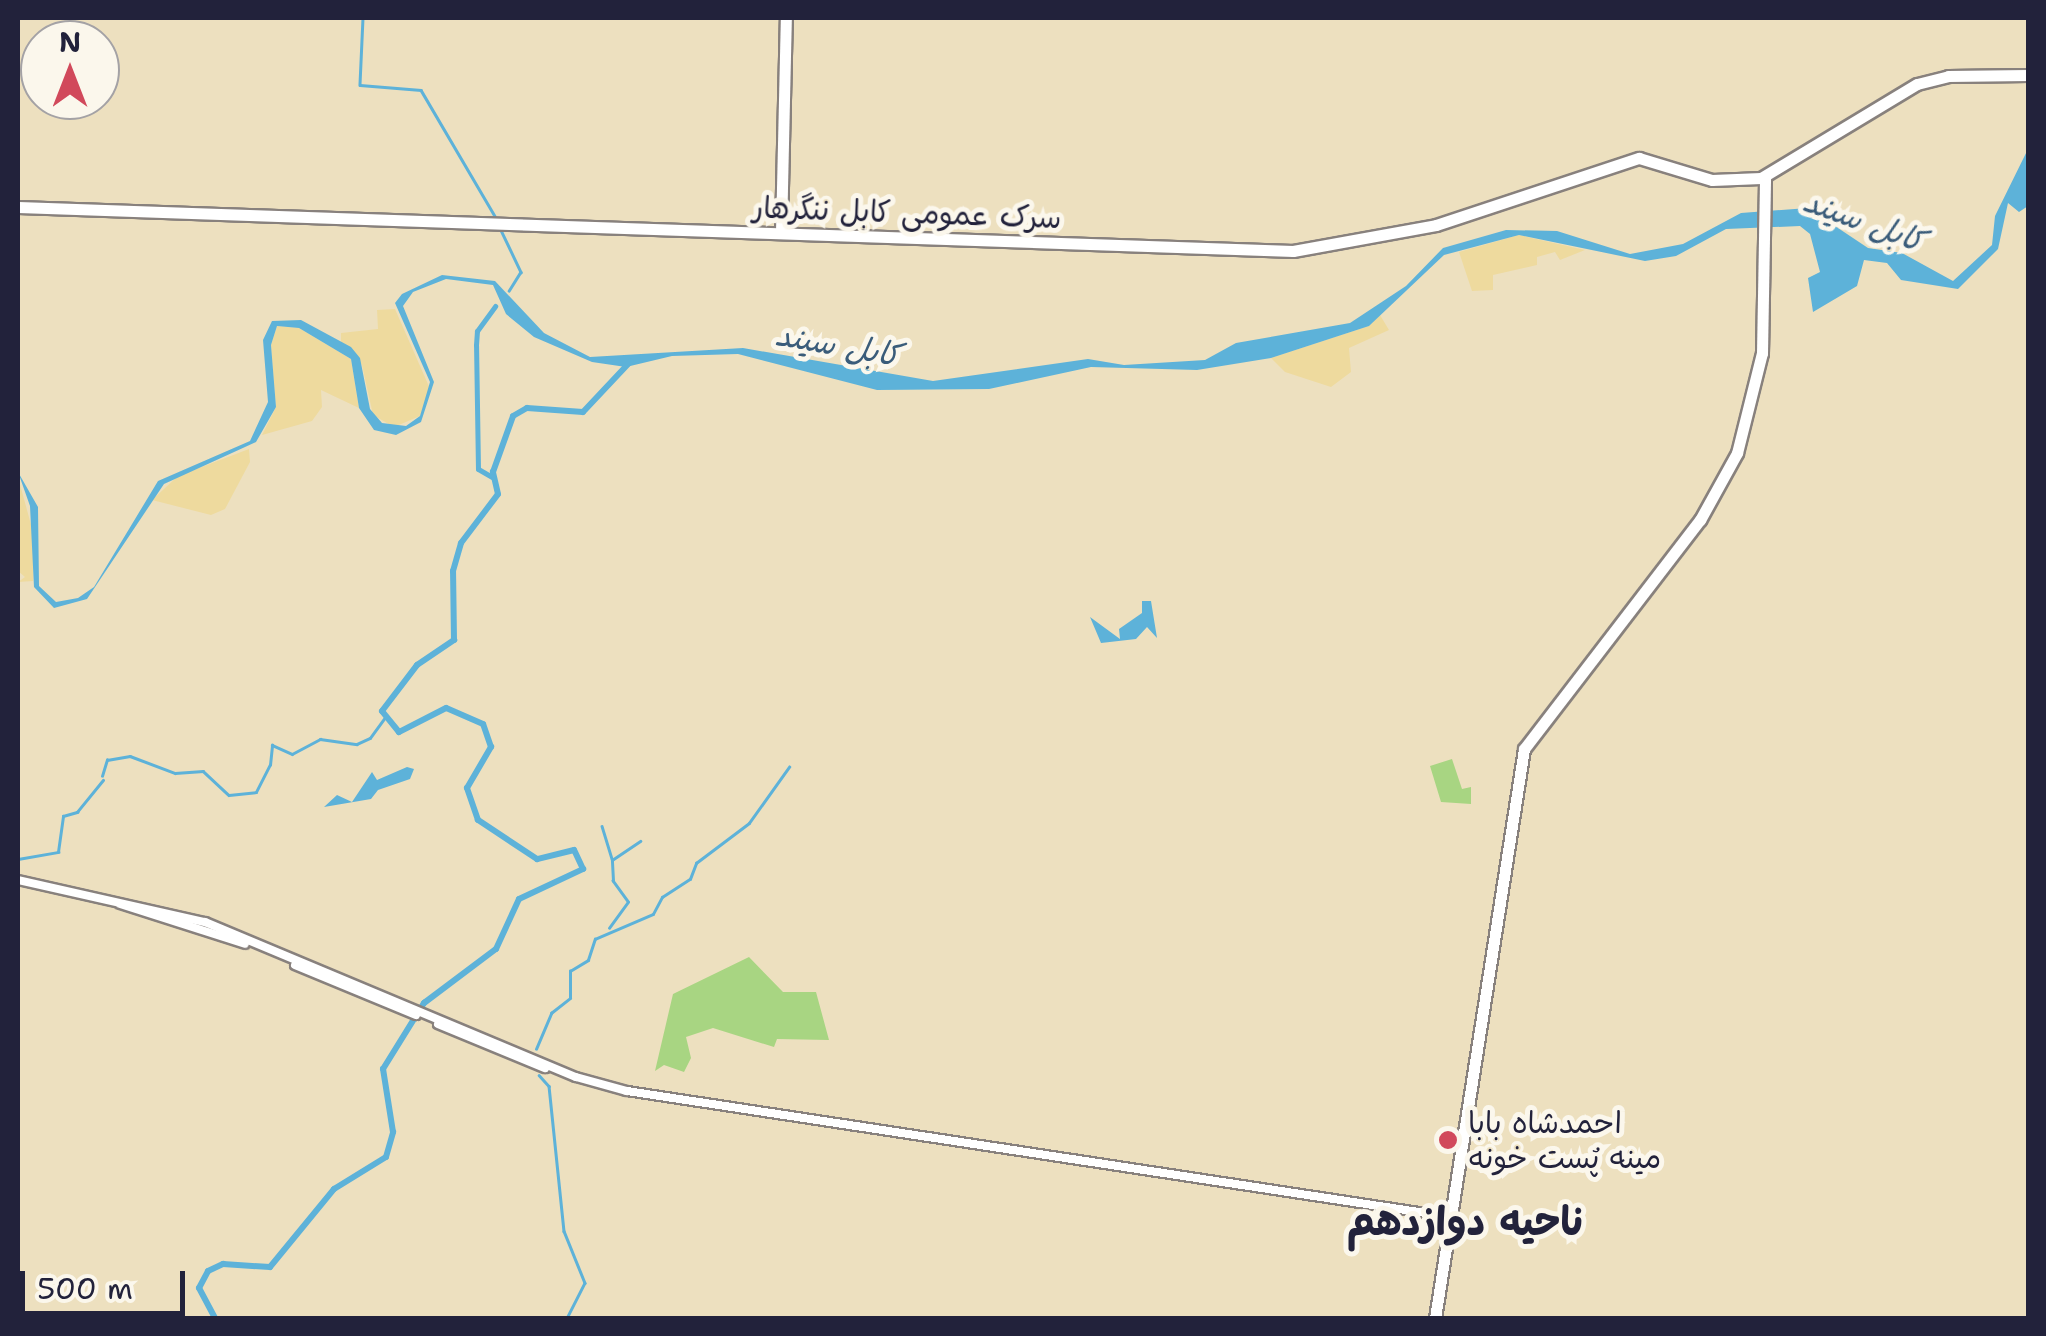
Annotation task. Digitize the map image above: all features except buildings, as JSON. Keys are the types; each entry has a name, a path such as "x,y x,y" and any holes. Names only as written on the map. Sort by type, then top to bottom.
{"highway":[{"path":"781,230 786,18"},
{"path":"1434,1318 1524,748 1718,492 1756,386 1762,186 1806,152 1927,78 2028,74"},
{"name":"سرک عمومی کابل ننگرهار","path":"781,230 1293,250 1424,228 1638,155 1762,186"},
{"name":"سرک عمومی کابل ننگرهار","path":"1686,167 1712,180 1743,180 1762,186"},
{"name":"سرک عمومی کابل ننگرهار","path":"18,205 1176,244 1324,243 1498,203"},
{"name":"سرک عمومی کابل ننگرهار","path":"18,205 580,225"},
{"path":"1434,1318 1521,747 1710,500 1756,386"}],"main road":[{"path":"18,883 170,911 626,1092 955,1146 1016,1160 1449,1219"},
{"path":"268,951 405,1004 600,1090 1449,1219"}],"green space":[{"path":"1452,759 1462,789 1471,787 1471,804 1441,802 1430,766"},
{"path":"749,957 783,992 816,992 829,1040 777,1039 774,1047 713,1028 686,1037 691,1058 684,1072 664,1065 655,1071 673,994"}],"sand":[{"path":"1519,235 1585,250 1560,260 1555,252 1537,257 1537,265 1493,275 1493,290 1472,291 1459,252"},
{"path":"395,309 431,391 420,416 394,427 373,415 362,365 341,343 341,333 378,329 377,310"},
{"path":"1380,315 1389,330 1349,348 1351,372 1331,387 1285,372 1271,358 1369,326"},
{"path":"277,326 299,328 351,359 359,408 321,390 322,407 312,421 262,435 276,407 271,345"},
{"path":"249,449 250,462 225,509 211,515 152,500 178,476"},
{"path":"18,477 33,532 33,581 18,582 25,577 18,571"}],"water":[{"path":"2028,149 2028,206 2019,212 2008,203 1998,249 1958,289 1901,280 1887,263 1864,260 1857,286 1813,312 1808,278 1820,272 1810,234 1800,226 1726,229 1676,256 1645,261 1519,235 1444,255 1369,326 1271,358 1197,370 1091,367 989,389 877,390 738,354 672,356 626,367 592,362 534,337 506,314 493,285 446,279 413,292 403,306 434,382 421,422 396,435 374,430 359,408 351,359 299,328 277,326 271,345 276,407 256,442 164,484 87,599 54,608 34,587 30,506 18,472 38,507 39,586 56,602 78,598 94,587 158,481 250,441 268,402 263,340 272,321 301,320 351,347 360,358 370,409 382,423 406,426 420,416 430,382 395,303 402,294 442,275 495,281 544,333 590,357 743,348 933,381 1088,359 1124,365 1205,360 1236,343 1350,323 1406,286 1443,248 1506,230 1557,231 1630,254 1683,244 1741,213 1808,208 1868,248 1902,253 1953,281 1992,245 1995,216"},
{"path":"1142,601 1151,601 1157,638 1147,627 1136,639 1101,643 1090,617 1120,639 1119,629 1142,613"},
{"path":"407,767 414,769 410,779 378,790 371,799 324,807 337,795 352,802 372,772 377,780"}],"waterway":[{"path":"363,18 360,85 421,90 495,216"},
{"path":"500,228 521,272 509,291"},
{"path":"492,477 478,469 476,345 477,331 495,306"},
{"path":"215,1318 199,1288 208,1271 223,1264 270,1267 334,1189 386,1157 393,1132 383,1069 424,1003 496,949 519,899 583,869 574,850 537,859 478,820 467,788 491,747 483,724 446,708 399,732 382,711 417,665 454,640 453,571 461,543 498,494 493,472 513,416 527,408 583,412 630,362"},
{"path":"102,776 107,760 130,756 175,773 203,771 229,795 256,792 270,765 272,745 292,754 320,739 357,744 370,738 384,719"},
{"path":"536,1049 551,1013 570,998 570,971 588,960 595,939 653,914 662,897 690,879 696,863 749,823 789,767"},
{"path":"18,859 58,852 63,816 77,812 103,780"},
{"path":"602,826 612,859"},
{"path":"609,928 628,902 613,881 612,860 640,841"},
{"path":"539,1075 549,1086 564,1231 585,1283 567,1318"}],"place":[{"name":"احمدشاه بابا مینه پُست خونه","path":"1448,1140"}],"district":[{"name":"ناحیه دوازدهم","path":"1465,1221"}],"water label":[{"name":"کابل سيند","path":"1864,221"},
{"name":"کابل سيند","path":"838,345"}]}
